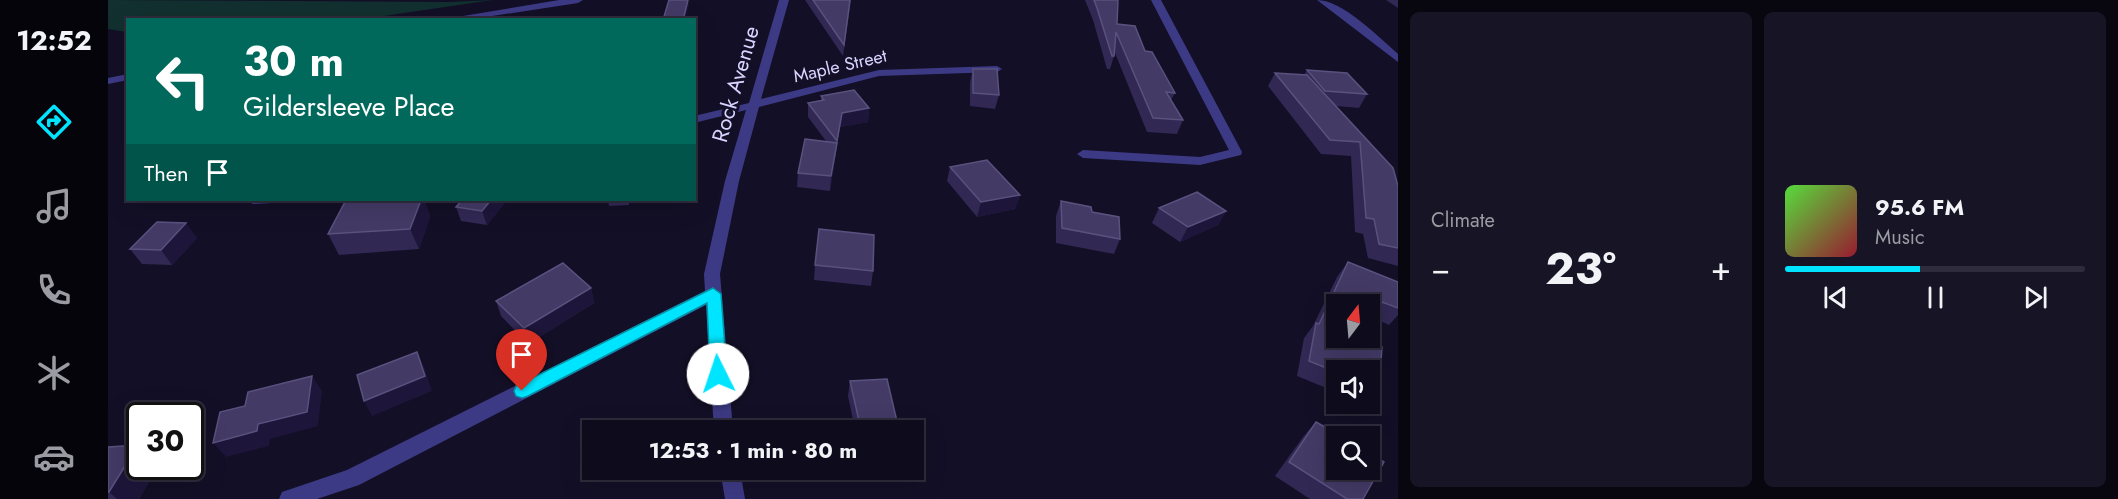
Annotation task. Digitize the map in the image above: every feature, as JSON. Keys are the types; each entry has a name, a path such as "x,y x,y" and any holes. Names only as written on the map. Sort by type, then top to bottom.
{"street":[{"path":"456,18 578,0"},
{"name":"Rock Avenue","path":"723,420 712,274 727,204 784,0"},
{"path":"1083,154 1200,161 1236,152 1156,0"},
{"path":"1322,0 1362,28 1398,59"},
{"name":"Maple Street","path":"696,120 753,107 879,73 997,69"},
{"path":"108,81 126,77"},
{"path":"289,499 352,478 713,294"},
{"path":"732,480 735,499"}],"green space":[{"path":"108,0 450,2 493,0 370,18 126,18 126,32 108,29"}],"building":[{"path":"669,0 688,0 684,18 664,18"},
{"path":"813,0 850,0 844,45"},
{"path":"1094,0 1118,0 1117,24 1135,26 1145,51 1152,52 1175,93 1166,92 1183,120 1153,118 1116,32 1114,56 1112,56"},
{"path":"973,69 997,69 999,95 973,93"},
{"path":"1307,70 1347,73 1367,94 1325,91"},
{"path":"1275,73 1307,75 1393,168 1398,186 1398,248 1379,244 1374,219 1366,218 1360,142 1330,140"},
{"path":"854,90 869,108 842,113 837,141 808,103 824,100 821,96"},
{"path":"805,139 837,143 831,176 798,173"},
{"path":"987,160 1020,195 981,202 950,167"},
{"path":"1197,192 1226,211 1188,227 1159,208"},
{"path":"345,201 421,201 410,229 328,234"},
{"path":"461,201 490,201 482,211 456,207"},
{"path":"1061,201 1091,207 1092,212 1119,217 1120,239 1062,228"},
{"path":"157,222 186,223 161,250 130,249"},
{"path":"819,229 874,235 873,271 815,265"},
{"path":"1348,262 1398,282 1398,308 1382,302 1380,308 1380,294 1333,294"},
{"path":"563,263 591,288 524,328 496,301"},
{"path":"1326,309 1326,348 1382,347 1380,375 1380,360 1326,360 1326,368 1309,361 1316,323 1319,324"},
{"path":"417,352 425,376 364,401 357,375"},
{"path":"312,376 307,412 258,424 257,431 213,443 220,412 245,406 248,392"},
{"path":"887,379 897,420 859,420 850,381"},
{"path":"1316,422 1326,428 1326,480 1374,480 1363,499 1347,499 1289,462"},
{"path":"126,446 126,464 109,492 108,492 108,447"}],"route":[{"path":"522,391 713,294 718,374"}]}
